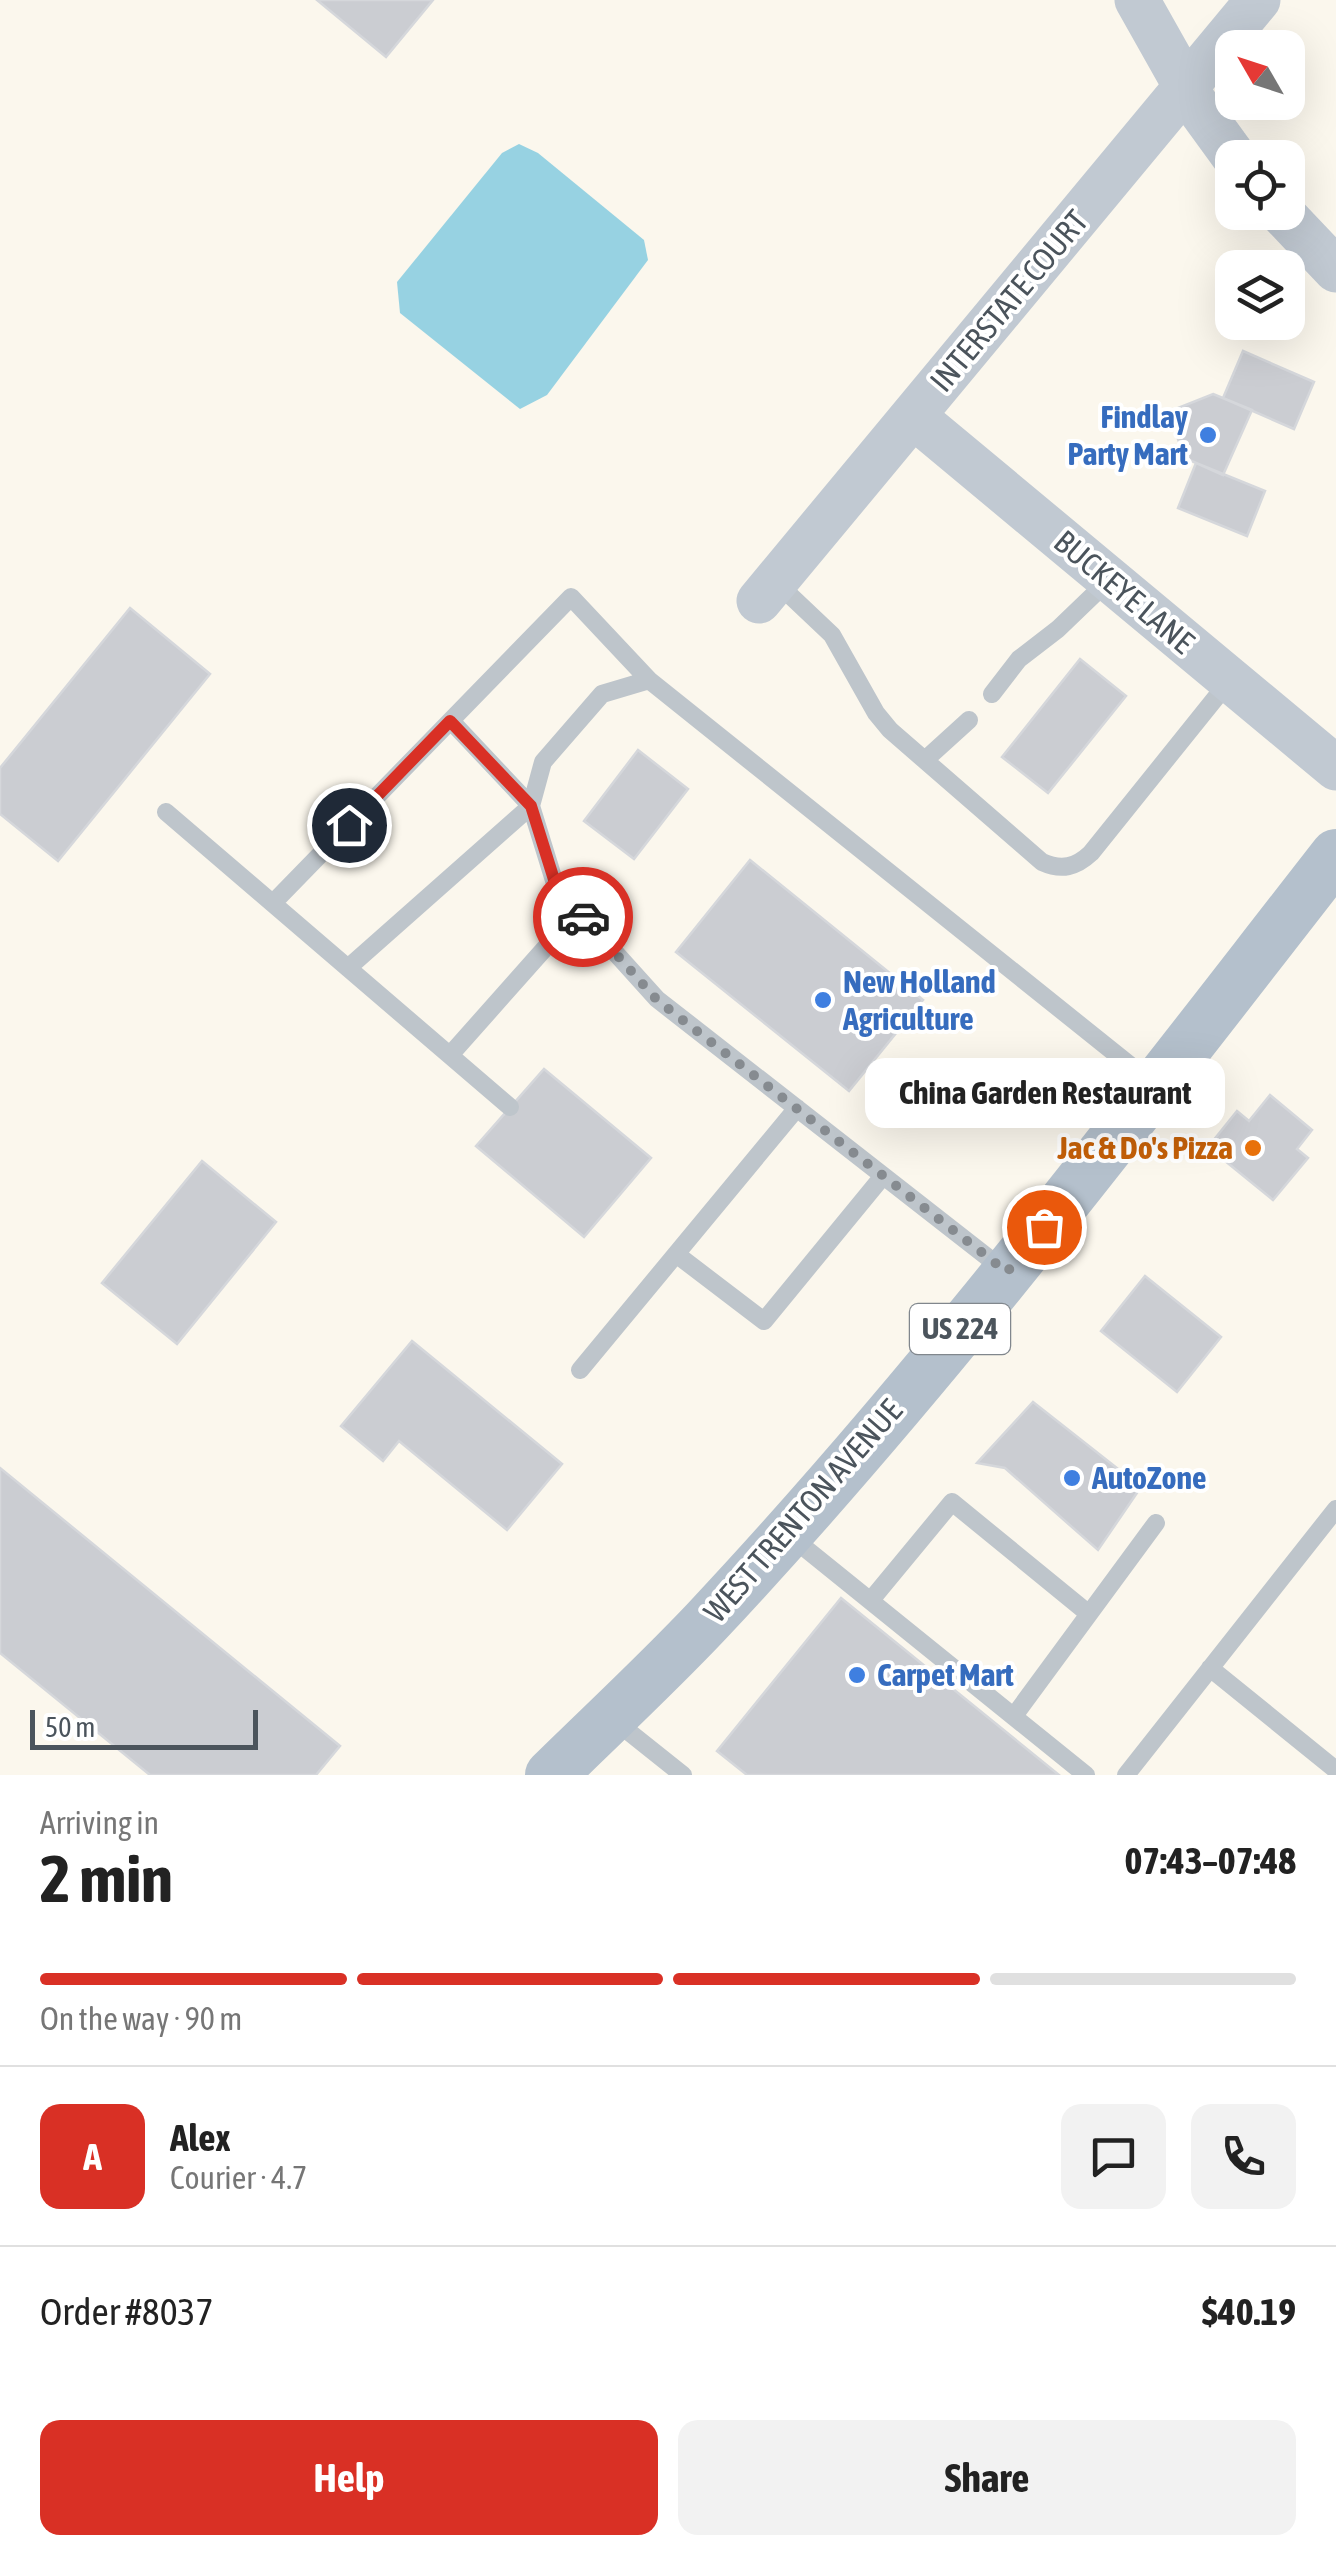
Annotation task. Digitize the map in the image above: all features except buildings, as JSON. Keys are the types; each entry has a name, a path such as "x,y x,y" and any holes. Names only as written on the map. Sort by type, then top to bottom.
{"main road":[{"name":"WEST TRENTON AVENUE","path":"551,1775 706,1622 872,1436 1007,1272 1336,855"}],"street":[{"path":"1138,0 1186,87 1222,140"},
{"name":"INTERSTATE COURT","path":"767,592 1258,0"},
{"path":"1298,230 1336,270"},
{"name":"BUCKEYE LANE","path":"913,416 1336,768"}],"lane":[{"path":"992,694 1019,658 1058,630 1110,580"},
{"path":"767,592 832,635 876,713 1042,862 1054,868 1078,864 1230,680"},
{"path":"273,903 571,597 649,680 1155,1086"},
{"path":"349,968 531,806 542,762 602,694 649,680"},
{"path":"925,760 969,720"},
{"path":"450,721 531,806 556,886 657,1000 1007,1272"},
{"path":"166,812 510,1107"},
{"path":"451,1054 578,911"},
{"path":"580,1370 797,1108"},
{"path":"676,1254 764,1321 883,1176"},
{"path":"871,1600 952,1502 1089,1614"},
{"path":"1126,1775 1336,1509"},
{"path":"1014,1716 1156,1523"},
{"path":"786,1532 1086,1775"},
{"path":"1210,1668 1336,1770"},
{"path":"610,1717 683,1775"}],"shaded area":[{"path":"0,0 1336,0 1336,1775 0,1775"}],"water":[{"path":"519,144 538,153 644,240 648,260 547,395 520,409 400,313 397,282 502,153"}],"way so far":[{"path":"583,917 657,1000 1007,1272 1044,1227"}],"place":[{"name":"Findlay Party Mart","path":"1208,435"},
{"name":"New Holland Agriculture","path":"823,1000"},
{"name":"Jac & Do's Pizza","path":"1253,1148"},
{"name":"China Garden Restaurant","path":"1044,1227"},
{"name":"AutoZone","path":"1072,1478"},
{"name":"Carpet Mart","path":"857,1675"}],"route":[{"path":"349,825 450,721 531,806 556,886 583,917"}]}
